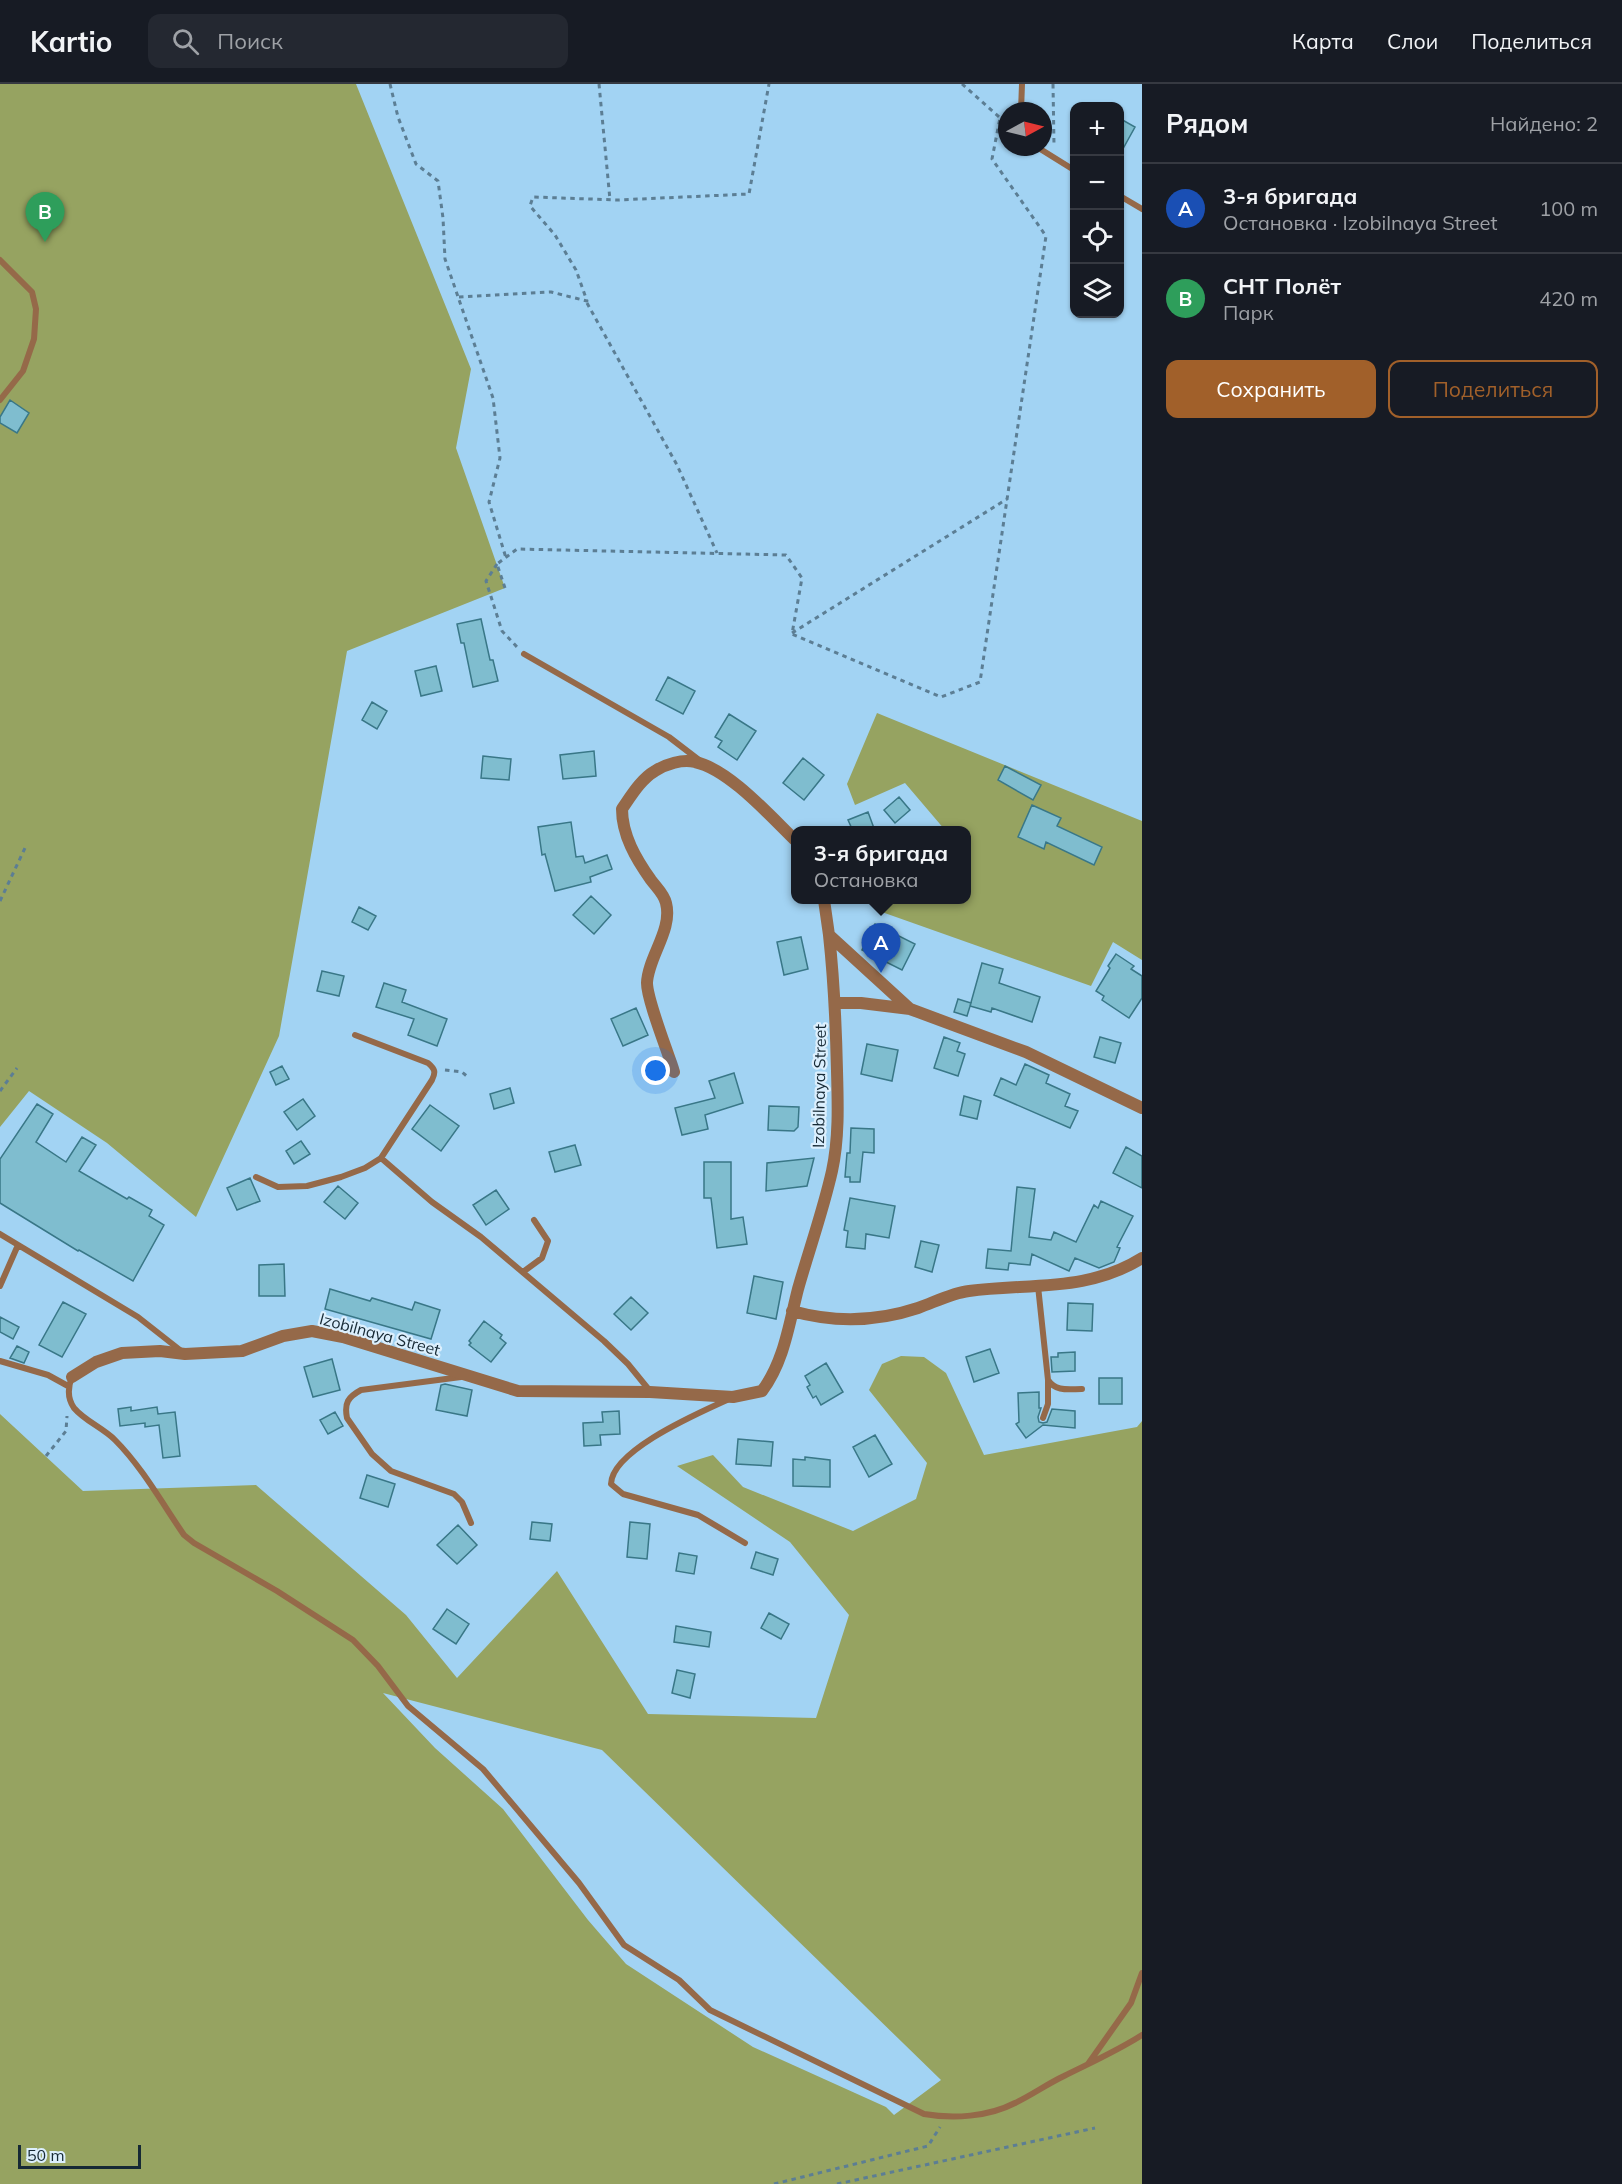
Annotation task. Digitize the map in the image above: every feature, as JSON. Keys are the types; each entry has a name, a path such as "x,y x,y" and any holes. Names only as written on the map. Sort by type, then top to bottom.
{"street":[{"path":"674,1072 647,990 649,972 667,916 666,902 638,860 625,833 622,809 653,772 680,761 694,762 729,779 791,837"},
{"path":"825,904 836,1003"},
{"path":"829,935 910,1009"},
{"name":"Izobilnaya Street","path":"70,1382 96,1362 122,1353 160,1351 185,1354 242,1351 283,1336 312,1331 343,1337 518,1391 650,1392 733,1397 762,1391 772,1378 783,1352 792,1311 832,1171 837,1136 838,1098 836,1003 861,1003 910,1009 1026,1052 1142,1108"},
{"path":"792,1311 815,1317 848,1320 876,1318 899,1314 966,1291 1083,1282 1128,1267 1142,1258"}],"lane":[{"path":"1021,102 1022,84"},
{"path":"1050,156 1070,168"},
{"path":"1124,199 1142,209"},
{"path":"0,260 32,292 36,309 34,339 23,371 0,400"},
{"path":"524,654 669,737 704,765"},
{"path":"256,1177 278,1187 307,1186 349,1174 381,1158 432,1080 435,1074 434,1069 428,1063 355,1035"},
{"path":"381,1158 432,1202 481,1237 604,1341 628,1364 650,1392"},
{"path":"523,1272 542,1258 548,1241 534,1220"},
{"path":"0,1234 138,1317 185,1354"},
{"path":"0,1286 18,1245"},
{"path":"1038,1286 1048,1380 1048,1404 1043,1418"},
{"path":"0,1361 70,1382 69,1396 73,1407 115,1440 132,1460 184,1535 194,1544 287,1597 353,1640 367,1653 408,1706 483,1769 579,1883 624,1945 679,1980 710,2010 924,2114 946,2118 975,2115 1013,2104 1142,2035"},
{"path":"468,1376 361,1390 352,1394 346,1401 345,1409 347,1418 381,1464 391,1472 454,1494 462,1502 471,1523"},
{"path":"1048,1380 1054,1387 1082,1389"},
{"path":"733,1397 680,1422 641,1445 623,1462 611,1479 611,1484 623,1494 698,1515 745,1543"},
{"path":"1088,2064 1131,2003 1142,1973"}],"path":[{"path":"390,84 398,117 416,164 438,181 445,259 493,398 501,458 489,502 506,558"},
{"path":"599,84 610,200"},
{"path":"459,297 551,292 587,301 576,270 555,235 530,206 533,197 610,200 749,195 769,84"},
{"path":"962,84 998,116"},
{"path":"1053,84 1055,159"},
{"path":"792,634 941,697 980,682 1046,236 992,159 998,128"},
{"path":"587,303 676,465 717,554"},
{"path":"792,634 1007,499"},
{"path":"524,654 502,631 486,581 497,564 517,549 786,555 802,578 792,634"},
{"path":"497,564 505,588"},
{"path":"0,901 25,848"},
{"path":"0,1091 17,1068"},
{"path":"434,1069 462,1072 469,1078"},
{"path":"45,1456 66,1431 69,1396"},
{"path":"774,2184 928,2146 946,2118"},
{"path":"837,2184 1095,2128"}],"green space":[{"path":"0,84 356,84 471,369 456,448 505,588 347,651 279,1036 196,1217 107,1143 29,1091 0,1127"},
{"path":"877,713 1142,821 1142,960 1113,942 1091,986 879,911 876,904 971,904 971,826 942,826 905,783 855,805 847,784"},
{"path":"901,1356 924,1357 946,1373 984,1455 1137,1427 1142,1421 1142,2184 0,2184 0,1414 83,1491 256,1485 406,1615 457,1678 557,1571 648,1714 816,1718 849,1615 790,1542 677,1466 713,1455 743,1487 853,1531 916,1499 927,1463 869,1390 882,1364","holes":["383,1693 602,1750 941,2080 894,2115 886,2107 753,2047 626,1964 588,1920 503,1809 435,1748"]}],"building":[{"path":"1124,121 1135,127 1124,147"},
{"path":"10,400 29,413 17,433 0,423 0,417"},
{"path":"481,619 490,660 493,660 498,681 473,687 464,643 461,643 457,624"},
{"path":"436,666 442,691 421,696 415,671"},
{"path":"668,677 695,691 683,714 656,700"},
{"path":"372,702 387,711 377,729 362,720"},
{"path":"729,714 756,731 737,760 718,747 722,741 715,737"},
{"path":"594,751 596,776 563,779 560,755"},
{"path":"483,756 511,759 509,780 481,778"},
{"path":"803,758 824,775 804,800 783,783"},
{"path":"1005,766 1041,785 1033,800 998,780"},
{"path":"899,797 910,810 895,823 884,810"},
{"path":"1032,805 1061,818 1057,826 1102,847 1094,865 1046,842 1044,849 1018,837"},
{"path":"868,812 873,826 851,826 848,820"},
{"path":"571,822 576,857 583,856 585,863 607,855 612,869 590,877 591,882 555,891 545,854 542,855 538,827"},
{"path":"591,896 611,915 594,934 573,915"},
{"path":"359,907 376,916 368,930 352,922"},
{"path":"875,924 915,944 902,970 862,950"},
{"path":"801,937 808,969 784,975 777,942"},
{"path":"1116,954 1134,966 1131,969 1142,976 1142,998 1129,1018 1102,1000 1104,996 1096,991"},
{"path":"982,963 1003,969 999,983 1040,997 1032,1022 992,1008 991,1012 970,1006"},
{"path":"322,971 344,976 339,996 317,991"},
{"path":"384,983 406,990 402,1002 447,1019 437,1046 408,1035 414,1019 376,1007"},
{"path":"958,999 971,1003 967,1016 954,1012"},
{"path":"636,1008 648,1035 623,1046 611,1019"},
{"path":"944,1037 960,1043 957,1051 965,1054 958,1076 934,1068"},
{"path":"1100,1037 1121,1043 1115,1063 1094,1057"},
{"path":"867,1044 898,1050 892,1081 861,1074"},
{"path":"1025,1064 1049,1075 1046,1083 1070,1094 1065,1106 1078,1111 1070,1128 994,1095 1001,1078 1016,1085"},
{"path":"282,1066 289,1079 276,1085 270,1072"},
{"path":"734,1073 743,1103 705,1115 708,1129 682,1135 675,1108 715,1098 709,1081"},
{"path":"510,1088 514,1103 494,1109 490,1094"},
{"path":"964,1096 981,1101 977,1119 960,1115"},
{"path":"303,1099 315,1116 297,1130 284,1112"},
{"path":"37,1104 53,1114 36,1142 66,1162 82,1137 96,1145 79,1171 127,1199 129,1197 152,1210 149,1216 164,1225 133,1281 78,1251 0,1203 0,1159"},
{"path":"430,1105 459,1126 441,1151 412,1129"},
{"path":"769,1106 799,1107 798,1127 794,1131 768,1130"},
{"path":"851,1128 874,1129 874,1153 863,1152 860,1182 850,1182 850,1177 845,1177 847,1153 850,1153"},
{"path":"301,1141 310,1154 294,1164 286,1151"},
{"path":"575,1145 581,1165 555,1172 549,1152"},
{"path":"1126,1147 1142,1156 1142,1188 1113,1173"},
{"path":"814,1158 807,1186 766,1191 767,1163"},
{"path":"704,1162 731,1162 731,1219 743,1217 747,1244 717,1248 711,1198 704,1198"},
{"path":"250,1178 260,1201 237,1210 227,1188"},
{"path":"338,1186 358,1203 345,1219 324,1202"},
{"path":"1017,1187 1035,1189 1029,1237 1051,1240 1054,1232 1076,1242 1094,1205 1098,1208 1101,1201 1133,1216 1117,1247 1120,1248 1114,1262 1099,1268 1075,1258 1069,1271 1032,1254 1030,1265 1009,1263 1008,1270 986,1268 988,1249 1011,1251"},
{"path":"496,1190 509,1209 486,1225 473,1205"},
{"path":"850,1198 895,1206 889,1238 866,1234 865,1249 846,1247 848,1231 844,1230"},
{"path":"921,1241 939,1245 932,1272 915,1267"},
{"path":"284,1264 285,1296 259,1296 259,1265"},
{"path":"754,1276 783,1282 776,1319 747,1313"},
{"path":"330,1289 412,1310 415,1302 440,1310 431,1339 325,1309"},
{"path":"631,1297 648,1313 631,1330 614,1314"},
{"path":"63,1302 86,1314 62,1357 39,1345"},
{"path":"1068,1303 1093,1304 1092,1331 1067,1330"},
{"path":"0,1317 19,1327 13,1339 0,1332"},
{"path":"484,1321 502,1335 500,1338 506,1343 491,1362 469,1345 471,1343 469,1341"},
{"path":"17,1346 29,1352 24,1363 10,1358"},
{"path":"990,1349 999,1373 974,1382 966,1357"},
{"path":"1075,1352 1075,1371 1052,1372 1051,1357 1058,1357 1058,1353"},
{"path":"332,1359 340,1390 313,1397 304,1367"},
{"path":"826,1363 843,1392 821,1405 816,1396 813,1398 807,1387 810,1385 805,1376"},
{"path":"1099,1378 1122,1378 1122,1404 1099,1404"},
{"path":"441,1385 472,1390 467,1416 436,1410"},
{"path":"1039,1392 1039,1408 1041,1408 1039,1422 1047,1422 1052,1409 1075,1411 1075,1428 1043,1425 1026,1438 1016,1424 1019,1422 1018,1393"},
{"path":"131,1407 131,1411 157,1407 158,1414 175,1412 180,1456 163,1458 159,1425 145,1427 145,1423 120,1426 118,1409"},
{"path":"619,1411 620,1434 600,1435 601,1445 584,1446 583,1423 603,1422 602,1412"},
{"path":"335,1412 343,1426 328,1434 320,1420"},
{"path":"875,1435 892,1464 869,1477 853,1447"},
{"path":"738,1439 773,1442 771,1466 736,1464"},
{"path":"805,1457 830,1460 830,1487 793,1486 793,1459 805,1460"},
{"path":"367,1475 395,1484 388,1507 360,1498"},
{"path":"532,1522 552,1524 550,1541 530,1539"},
{"path":"630,1522 650,1524 647,1559 627,1557"},
{"path":"458,1525 477,1545 457,1564 437,1545"},
{"path":"756,1552 778,1559 773,1575 751,1568"},
{"path":"679,1553 697,1556 694,1574 676,1571"},
{"path":"447,1609 469,1624 456,1644 433,1629"},
{"path":"769,1613 789,1624 781,1639 761,1628"},
{"path":"676,1626 711,1632 709,1647 674,1642"},
{"path":"677,1670 695,1674 690,1698 672,1693"}],"place":[{"name":"СНТ Полёт","path":"45,242"},
{"name":"3-я бригада","path":"881,973"}]}
